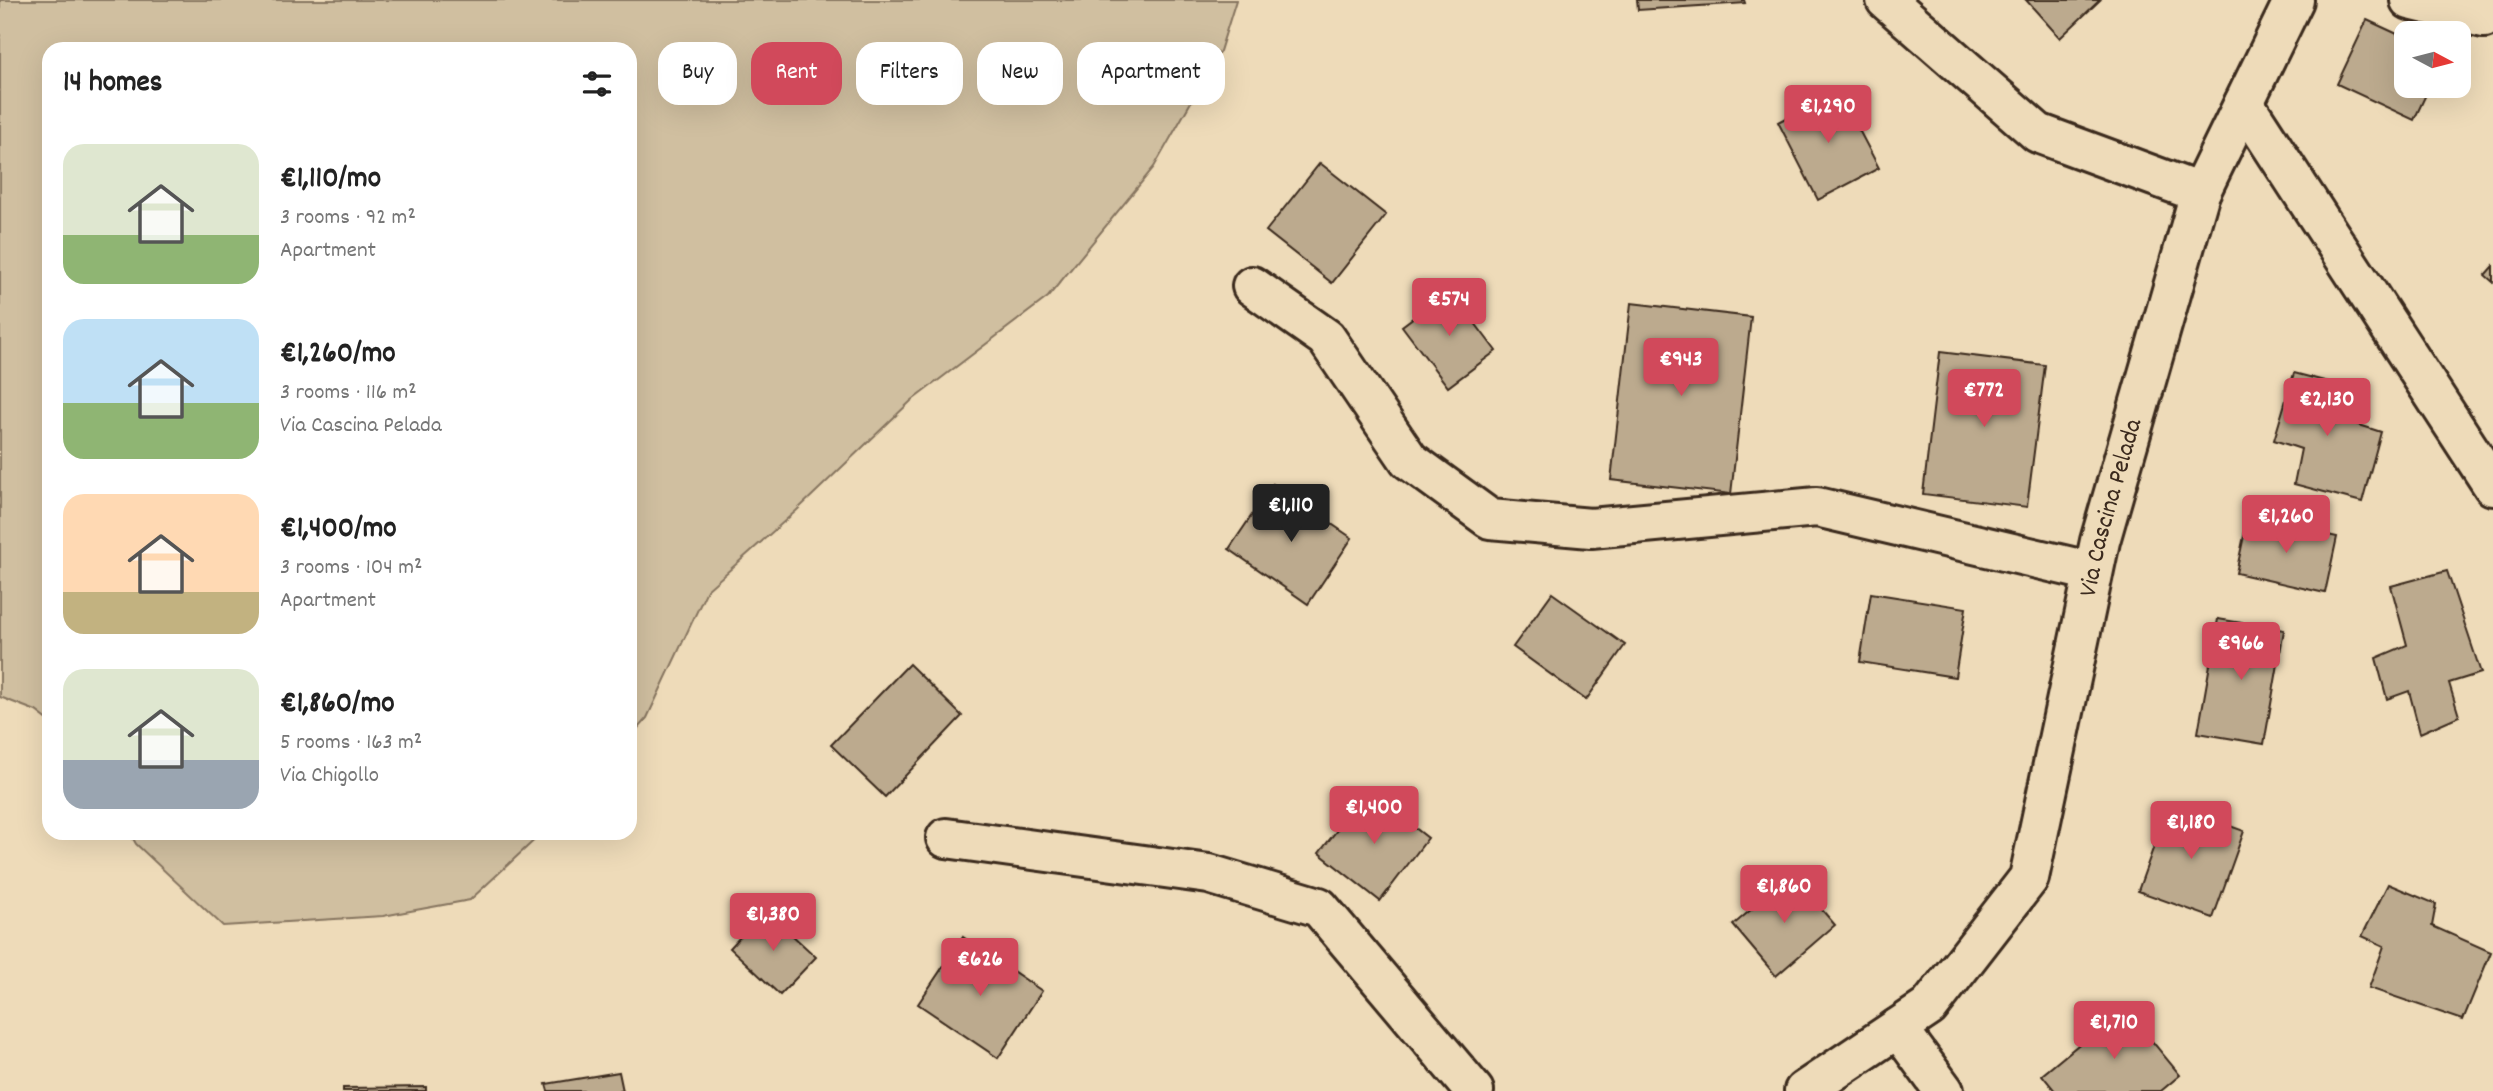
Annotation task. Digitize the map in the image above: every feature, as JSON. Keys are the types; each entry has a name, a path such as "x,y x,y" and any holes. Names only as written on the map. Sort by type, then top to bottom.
{"street":[{"path":"1886,0 2038,133 2200,192"},
{"name":"Via Cascina Pelada","path":"1804,1091 1929,1007 2029,877 2100,541 2200,192 2294,0"},
{"path":"2410,0 2484,18 2493,9"},
{"path":"2244,103 2493,486"},
{"path":"1252,286 1326,338 1409,460 1490,519 1591,528 1816,507 2093,572"},
{"path":"946,838 1209,874 1319,907 1474,1091"},
{"path":"1898,1028 1944,1091"}],"shaded area":[{"path":"0,0 1236,0 1223,42 1077,42 1077,105 1189,105 1154,167 1048,297 911,401 796,511 707,590 647,718 637,729 637,42 42,42 42,716 0,697"},
{"path":"134,840 534,840 470,900 383,916 223,926"}],"building":[{"path":"1637,0 1744,0 1745,3 1638,10"},
{"path":"2026,0 2100,0 2060,38"},
{"path":"2367,20 2394,32 2394,98 2424,98 2414,120 2337,84"},
{"path":"1838,90 1879,168 1818,200 1778,122"},
{"path":"1320,163 1386,215 1332,283 1266,231"},
{"path":"2493,266 2493,282 2485,275"},
{"path":"1450,290 1496,351 1448,387 1402,326"},
{"path":"1631,303 1751,317 1731,494 1611,480"},
{"path":"1940,352 2045,365 2027,507 1923,494"},
{"path":"2294,373 2355,389 2347,421 2381,432 2362,502 2294,484 2301,449 2274,440"},
{"path":"1273,484 1352,538 1308,604 1229,549"},
{"path":"2248,517 2337,537 2325,593 2236,573"},
{"path":"2447,571 2481,673 2449,683 2459,716 2420,733 2409,691 2387,699 2376,658 2407,645 2391,586"},
{"path":"1552,593 1625,645 1586,700 1513,647"},
{"path":"1871,593 1966,608 1955,677 1860,662"},
{"path":"2218,619 2284,630 2264,744 2198,733"},
{"path":"909,664 962,716 885,797 831,745"},
{"path":"1368,791 1428,838 1380,901 1319,853"},
{"path":"2169,804 2244,831 2213,918 2138,891"},
{"path":"1792,875 1835,925 1776,976 1733,925"},
{"path":"2388,884 2436,904 2432,926 2491,952 2463,1020 2369,988 2384,946 2362,936"},
{"path":"765,910 816,957 780,995 730,948"},
{"path":"963,937 1042,991 998,1058 918,1004"},
{"path":"2124,1007 2180,1075 2161,1091 2055,1091 2042,1075"},
{"path":"619,1072 623,1091 548,1091 546,1084"},
{"path":"426,1087 426,1091 343,1091 343,1088"}]}
